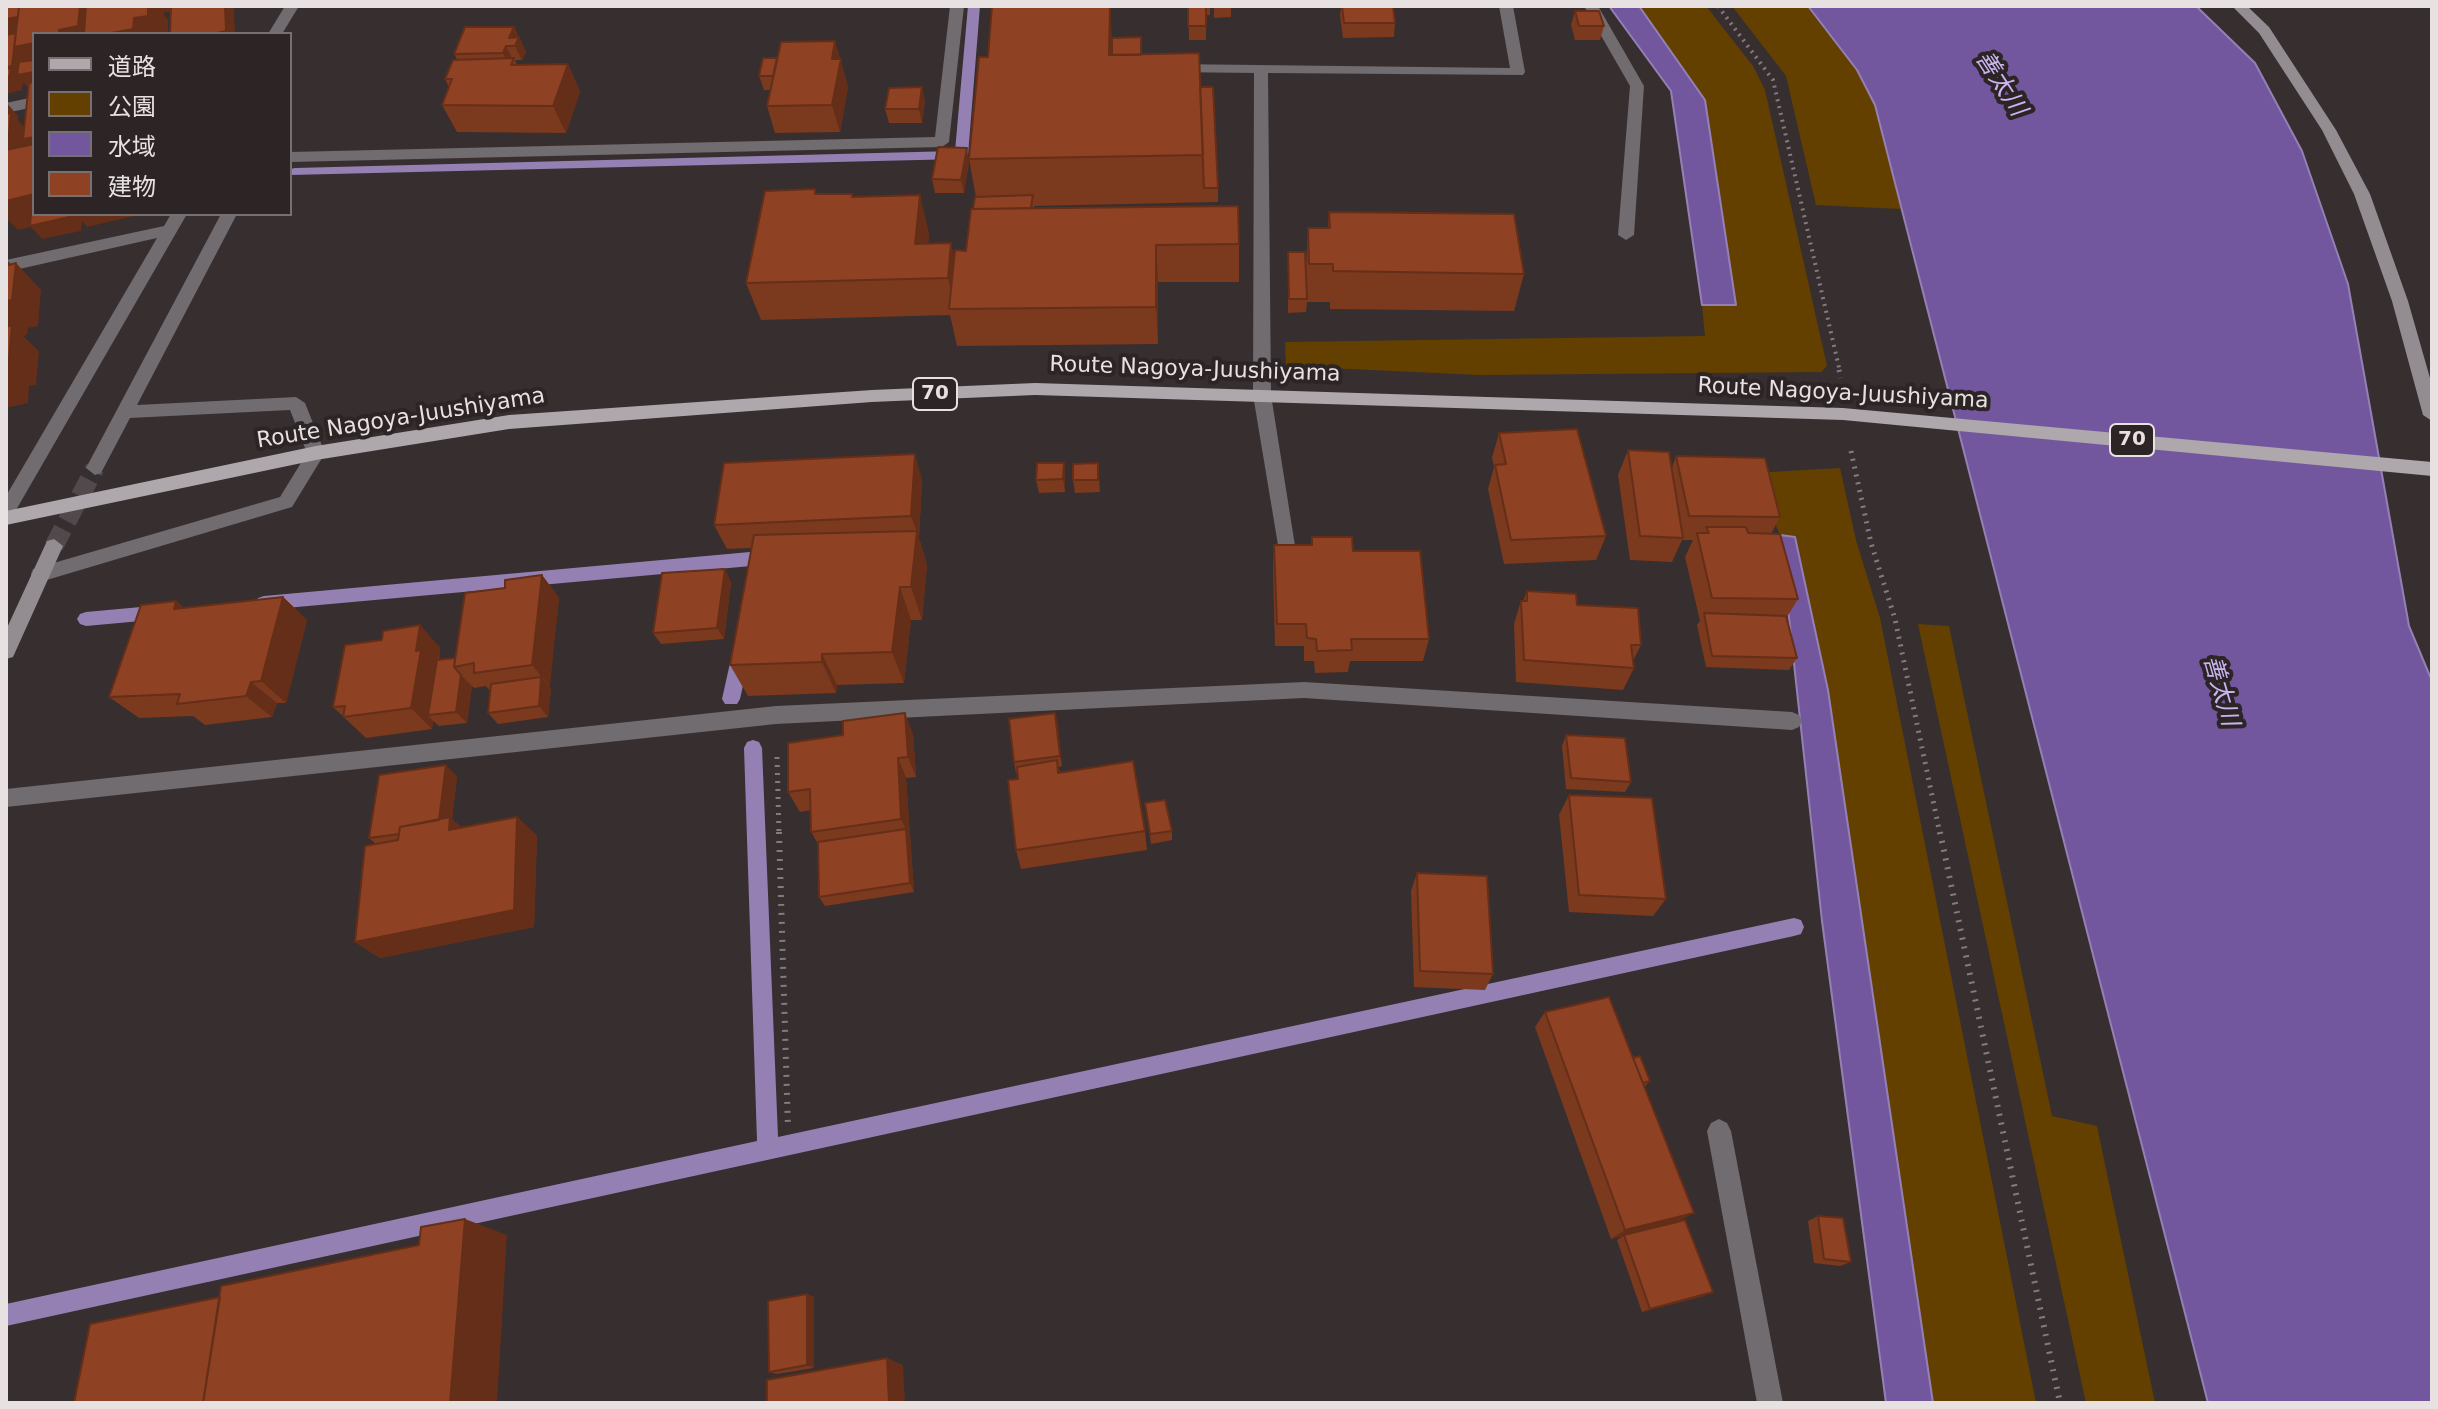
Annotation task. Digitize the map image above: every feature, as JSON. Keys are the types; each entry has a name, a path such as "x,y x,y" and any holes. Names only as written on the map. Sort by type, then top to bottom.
{"main road":[{"path":"2239,6 2264,30 2329,130 2362,194 2400,301 2432,415"},
{"name":"Route Nagoya-Juushiyama","path":"6,515 316,453 509,422 872,396 1035,389 1843,414 2432,469"},
{"path":"6,651 54,546"}],"street":[{"path":"276,32 292,6"},
{"path":"292,157 942,142 957,6"},
{"path":"1156,68 1518,72 1506,6"},
{"path":"1591,6 1637,86 1626,235"},
{"path":"1261,69 1262,395 1287,552"},
{"path":"6,108 32,102"},
{"path":"6,515 178,216"},
{"path":"95,468 228,216"},
{"path":"6,266 170,230"},
{"path":"40,574 286,502 316,453 296,403 124,412"},
{"path":"6,798 776,715 1304,690 1792,721"},
{"path":"1719,1131 1770,1403"}],"path":[{"path":"1718,6 1773,80 1840,366 1843,414 1871,543 1895,619 2060,1403"},
{"path":"776,715 788,1128"}],"green space":[{"path":"1639,6 1706,6 1753,66 1765,90 1827,366 1821,372 1479,375 1286,366 1285,342 1705,336 1702,305 1736,305 1705,100"},
{"path":"1732,6 1808,6 1857,70 1875,105 1901,209 1816,205 1786,76"},
{"path":"1840,468 1856,540 1880,618 2036,1403 1933,1403 1828,690 1796,538 1780,535 1753,473"},
{"path":"1918,624 1949,626 2052,1116 2097,1126 2155,1403 2086,1403"}],"water":[{"path":"1609,6 1639,6 1705,100 1736,305 1702,305 1671,91"},
{"name":"善太川","path":"1808,6 2196,6 2255,63 2302,151 2348,284 2409,626 2432,681 2432,1403 2208,1403 1875,105 1857,70"},
{"path":"1780,535 1795,537 1828,690 1933,1403 1886,1403 1822,921"}],"building":[{"path":"6,6 21,6 18,17 6,19"},
{"path":"80,6 78,26 59,32 32,32 32,43 14,47 19,7"},
{"path":"86,6 148,6 148,16 134,18 133,29 84,32"},
{"path":"171,6 225,6 226,31 170,32"},
{"path":"992,6 1110,6 1109,55 1199,53 1203,155 969,159 979,57 988,57"},
{"path":"1188,6 1206,6 1206,26 1188,26"},
{"path":"1342,6 1393,6 1395,23 1344,23"},
{"path":"1575,11 1599,11 1604,26 1579,26"},
{"path":"465,27 514,27 509,38 519,37 515,46 506,46 503,53 454,54"},
{"path":"16,33 12,66 6,67 6,35"},
{"path":"1141,37 1141,55 1112,55 1112,38"},
{"path":"835,41 832,59 841,59 832,105 767,106 781,42"},
{"path":"514,58 511,65 568,64 553,106 442,105 452,79 445,79 453,60"},
{"path":"763,58 777,58 773,76 759,76"},
{"path":"32,60 32,72 17,75 19,62"},
{"path":"32,82 32,137 23,139 29,83"},
{"path":"922,87 919,109 885,109 889,88"},
{"path":"1200,87 1213,87 1218,188 1204,188"},
{"path":"11,113 8,143 6,143 6,114"},
{"path":"32,144 32,194 6,201 6,150"},
{"path":"938,147 967,148 961,180 932,179"},
{"path":"815,189 815,194 852,194 852,197 920,195 915,244 951,243 948,278 746,283 765,191"},
{"path":"1033,195 1031,208 973,209 975,197"},
{"path":"1238,206 1239,244 1156,245 1156,307 949,309 955,250 966,251 971,209"},
{"path":"1329,212 1514,214 1524,274 1333,271 1333,264 1309,264 1308,228 1330,228"},
{"path":"31,213 32,216 69,217 30,226"},
{"path":"1288,252 1305,252 1307,299 1289,299"},
{"path":"16,263 12,300 6,301 6,266"},
{"path":"12,325 9,359 6,360 6,327"},
{"path":"1577,429 1606,536 1511,540 1495,465 1506,464 1499,433"},
{"path":"1628,450 1669,452 1683,538 1640,536"},
{"path":"915,454 911,516 714,525 724,463"},
{"path":"1676,456 1765,458 1780,517 1689,516"},
{"path":"1037,463 1064,463 1063,479 1036,480"},
{"path":"1098,463 1098,480 1073,480 1073,464"},
{"path":"1706,527 1746,527 1748,533 1780,534 1798,599 1712,598 1697,533 1709,533"},
{"path":"917,531 911,587 900,587 892,652 822,654 822,662 730,665 754,535"},
{"path":"1312,537 1352,537 1353,551 1420,551 1429,639 1351,639 1352,650 1317,651 1316,639 1307,638 1306,624 1277,624 1274,545 1312,545"},
{"path":"725,569 717,628 653,633 662,573"},
{"path":"542,575 532,665 474,673 474,663 454,667 465,593 505,588 505,580"},
{"path":"1527,591 1576,594 1577,605 1638,608 1641,645 1631,645 1634,668 1524,660 1521,601 1527,601"},
{"path":"283,597 261,681 251,682 246,696 177,704 180,694 109,697 141,605 176,601 174,609"},
{"path":"1704,613 1786,616 1797,658 1712,656"},
{"path":"420,625 416,651 421,650 411,708 343,717 345,706 333,707 345,645 382,640 383,631"},
{"path":"455,658 454,667 461,675 456,712 428,715 437,660"},
{"path":"541,677 539,706 488,713 491,684"},
{"path":"905,713 908,757 898,758 901,819 811,832 810,789 788,792 788,743 843,735 843,721"},
{"path":"1055,713 1060,756 1014,762 1009,719"},
{"path":"1566,735 1625,738 1631,782 1571,778"},
{"path":"1057,760 1058,773 1133,761 1145,831 1016,850 1008,780 1018,779 1017,767"},
{"path":"446,765 439,820 400,827 399,834 369,838 379,775"},
{"path":"1569,795 1652,798 1666,899 1579,895"},
{"path":"1165,800 1172,831 1150,834 1145,803"},
{"path":"450,817 449,830 517,817 514,910 355,942 365,846 398,840 400,827"},
{"path":"906,829 910,883 819,897 818,842"},
{"path":"1417,873 1487,876 1493,974 1420,971"},
{"path":"1609,997 1694,1213 1625,1230 1545,1012"},
{"path":"1640,1056 1650,1081 1643,1083 1633,1058"},
{"path":"1818,1216 1843,1218 1851,1262 1824,1259"},
{"path":"465,1219 450,1403 203,1403 221,1286 419,1245 421,1227"},
{"path":"1685,1220 1713,1292 1650,1309 1624,1235"},
{"path":"807,1294 807,1365 769,1372 768,1301"},
{"path":"220,1297 203,1403 74,1403 90,1324"},
{"path":"887,1358 889,1403 767,1403 767,1380"}],"waterway":[{"path":"295,172 961,155 974,6"},
{"path":"264,603 761,558 758,570"},
{"path":"86,619 163,612"},
{"path":"731,699 741,654"},
{"path":"753,748 768,1150"},
{"path":"768,1150 1794,927"},
{"path":"6,1315 768,1150"}],"tunnel":[{"path":"54,546 95,468"}]}
